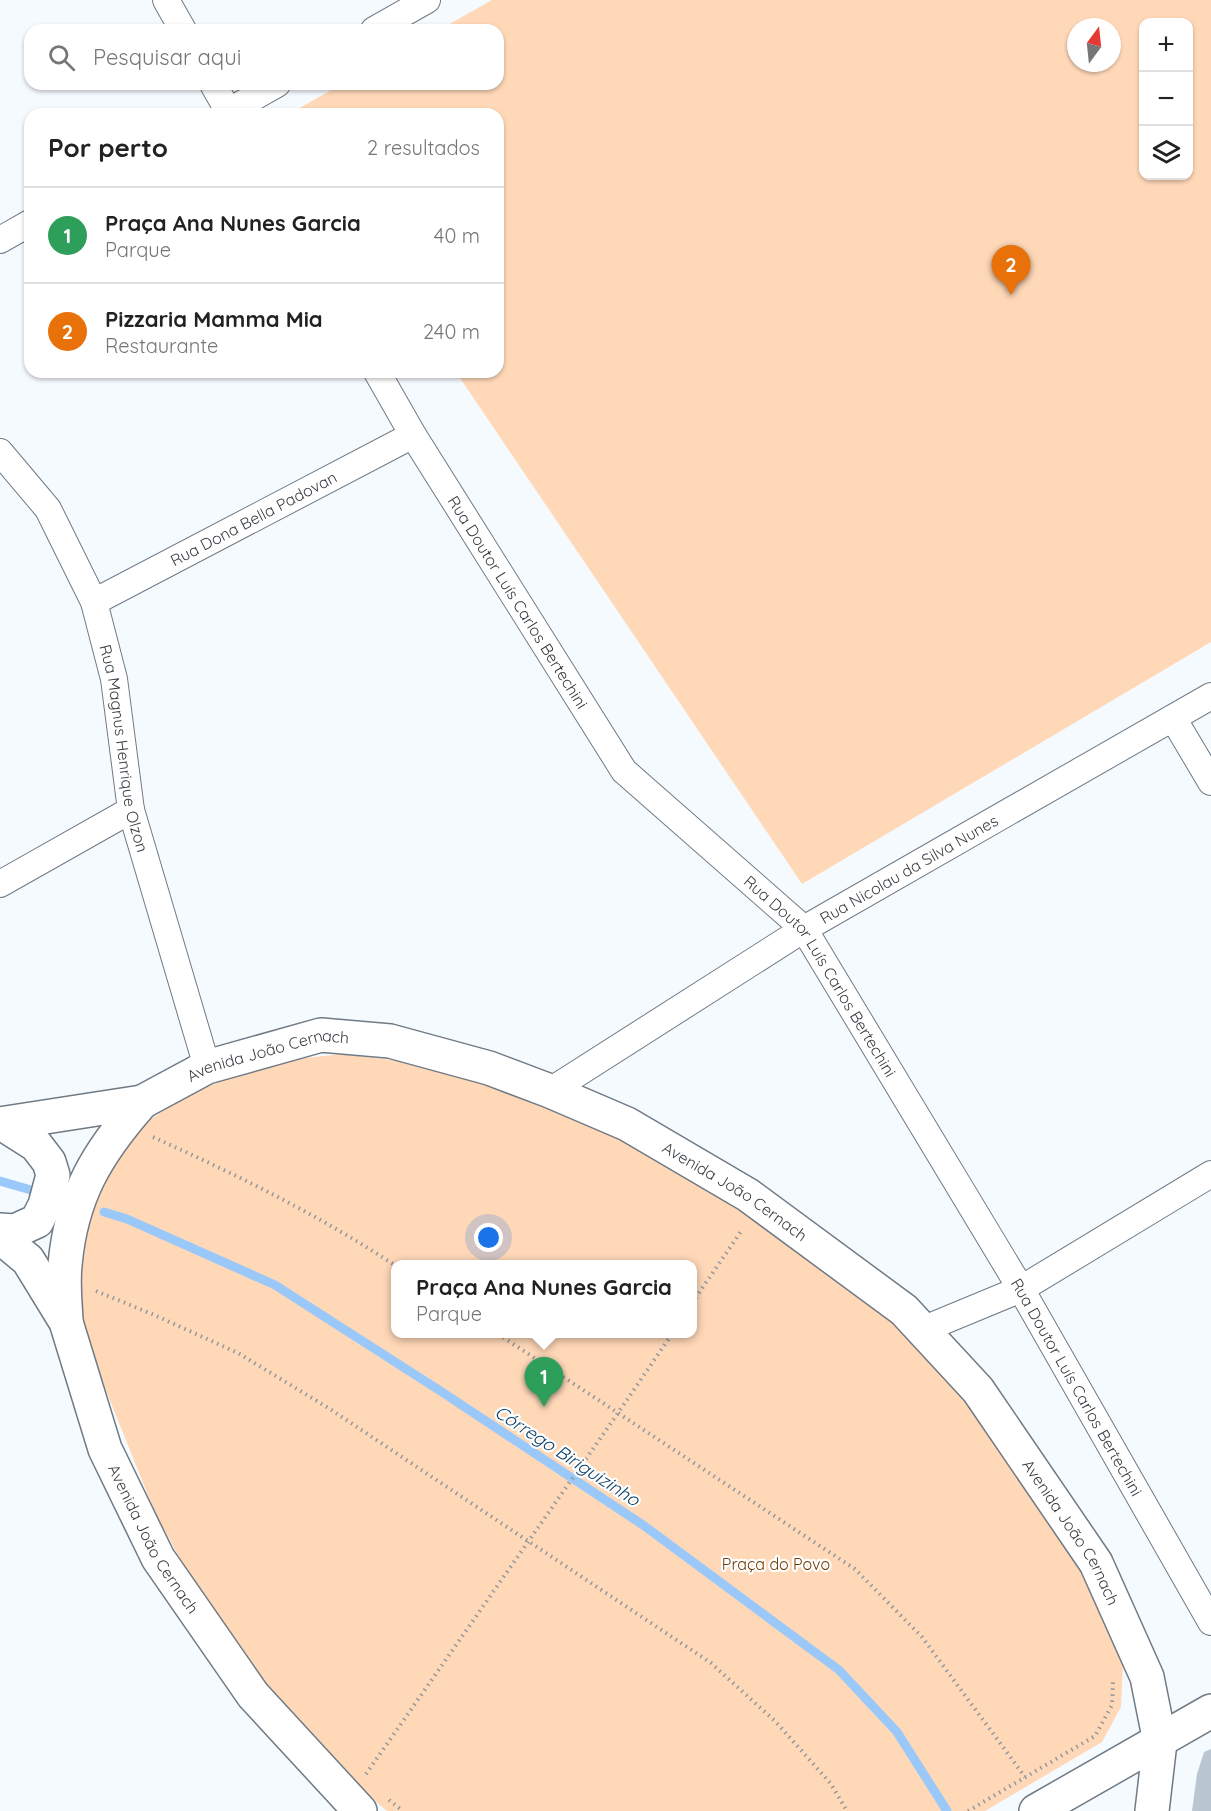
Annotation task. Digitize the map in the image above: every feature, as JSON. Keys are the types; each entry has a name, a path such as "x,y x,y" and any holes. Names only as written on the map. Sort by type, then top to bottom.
{"main road":[{"name":"Avenida João Cernach","path":"2,1124 144,1118 207,1067 321,1035 390,1041 489,1068 627,1124 748,1195 903,1310 922,1330 978,1390 1096,1563 1147,1677 1160,1742 1152,1811"},
{"path":"66,1322 64,1267 72,1220 85,1183 114,1135 144,1118"},
{"path":"0,1230 15,1231 37,1221 45,1205 53,1175 49,1162 36,1144 2,1124"},
{"name":"Avenida João Cernach","path":"0,1237 28,1260 66,1322 105,1449 158,1558 253,1695 373,1804"},
{"path":"1036,1811 1211,1711"}],"street":[{"path":"166,0 180,24"},
{"path":"385,24 427,0"},
{"path":"216,90 225,108"},
{"path":"237,108 268,90"},
{"path":"0,240 24,226"},
{"name":"Rua Doutor Luís Carlos Bertechini","path":"380,378 413,435 624,771 804,929 1021,1289 1211,1623"},
{"name":"Rua Dona Bella Padovan","path":"94,602 413,435"},
{"name":"Rua Magnus Henrique Olzon","path":"0,452 48,509 94,602 114,679 131,810 207,1067"},
{"name":"Rua Nicolau da Silva Nunes","path":"550,1091 804,929 1211,696"},
{"path":"1173,718 1211,782"},
{"path":"0,884 131,810"},
{"path":"922,1330 1021,1289 1211,1174"}],"path":[{"path":"144,1118 239,1177 356,1239 391,1263"},
{"path":"697,1297 747,1221"},
{"path":"87,1288 152,1314 237,1353 330,1409 711,1664 776,1722 831,1784 847,1811"},
{"path":"504,1338 855,1569 922,1637 1025,1776"},
{"path":"363,1778 669,1338"},
{"path":"968,1811 1095,1736 1112,1705 1114,1675"},
{"path":"373,1804 403,1811"}],"green space":[{"path":"492,0 1211,0 1211,642 802,884 460,378 504,378 504,108 300,108 331,90 504,90 504,24 450,24"},
{"name":"Praça do Povo","path":"342,1054 407,1062 470,1079 548,1107 630,1144 752,1214 898,1323 950,1374 1056,1523 1102,1609 1123,1664 1121,1707 1102,1742 985,1811 387,1811 362,1790 307,1732 242,1655 198,1591 156,1515 101,1378 85,1327 78,1289 90,1196 139,1127 184,1097 235,1075 287,1060"}],"building":[{"path":"1211,1749 1211,1811 1192,1811 1197,1774 1204,1752"}],"waterway":[{"name":"Córrego Biriguizinho","path":"0,1181 31,1190"},
{"name":"Córrego Biriguizinho","path":"104,1212 127,1219 275,1285 643,1525 839,1670 897,1732 947,1811"}],"place":[{"name":"Pizzaria Mamma Mia","path":"1011,295"},
{"name":"Praça Ana Nunes Garcia","path":"544,1407"}]}
